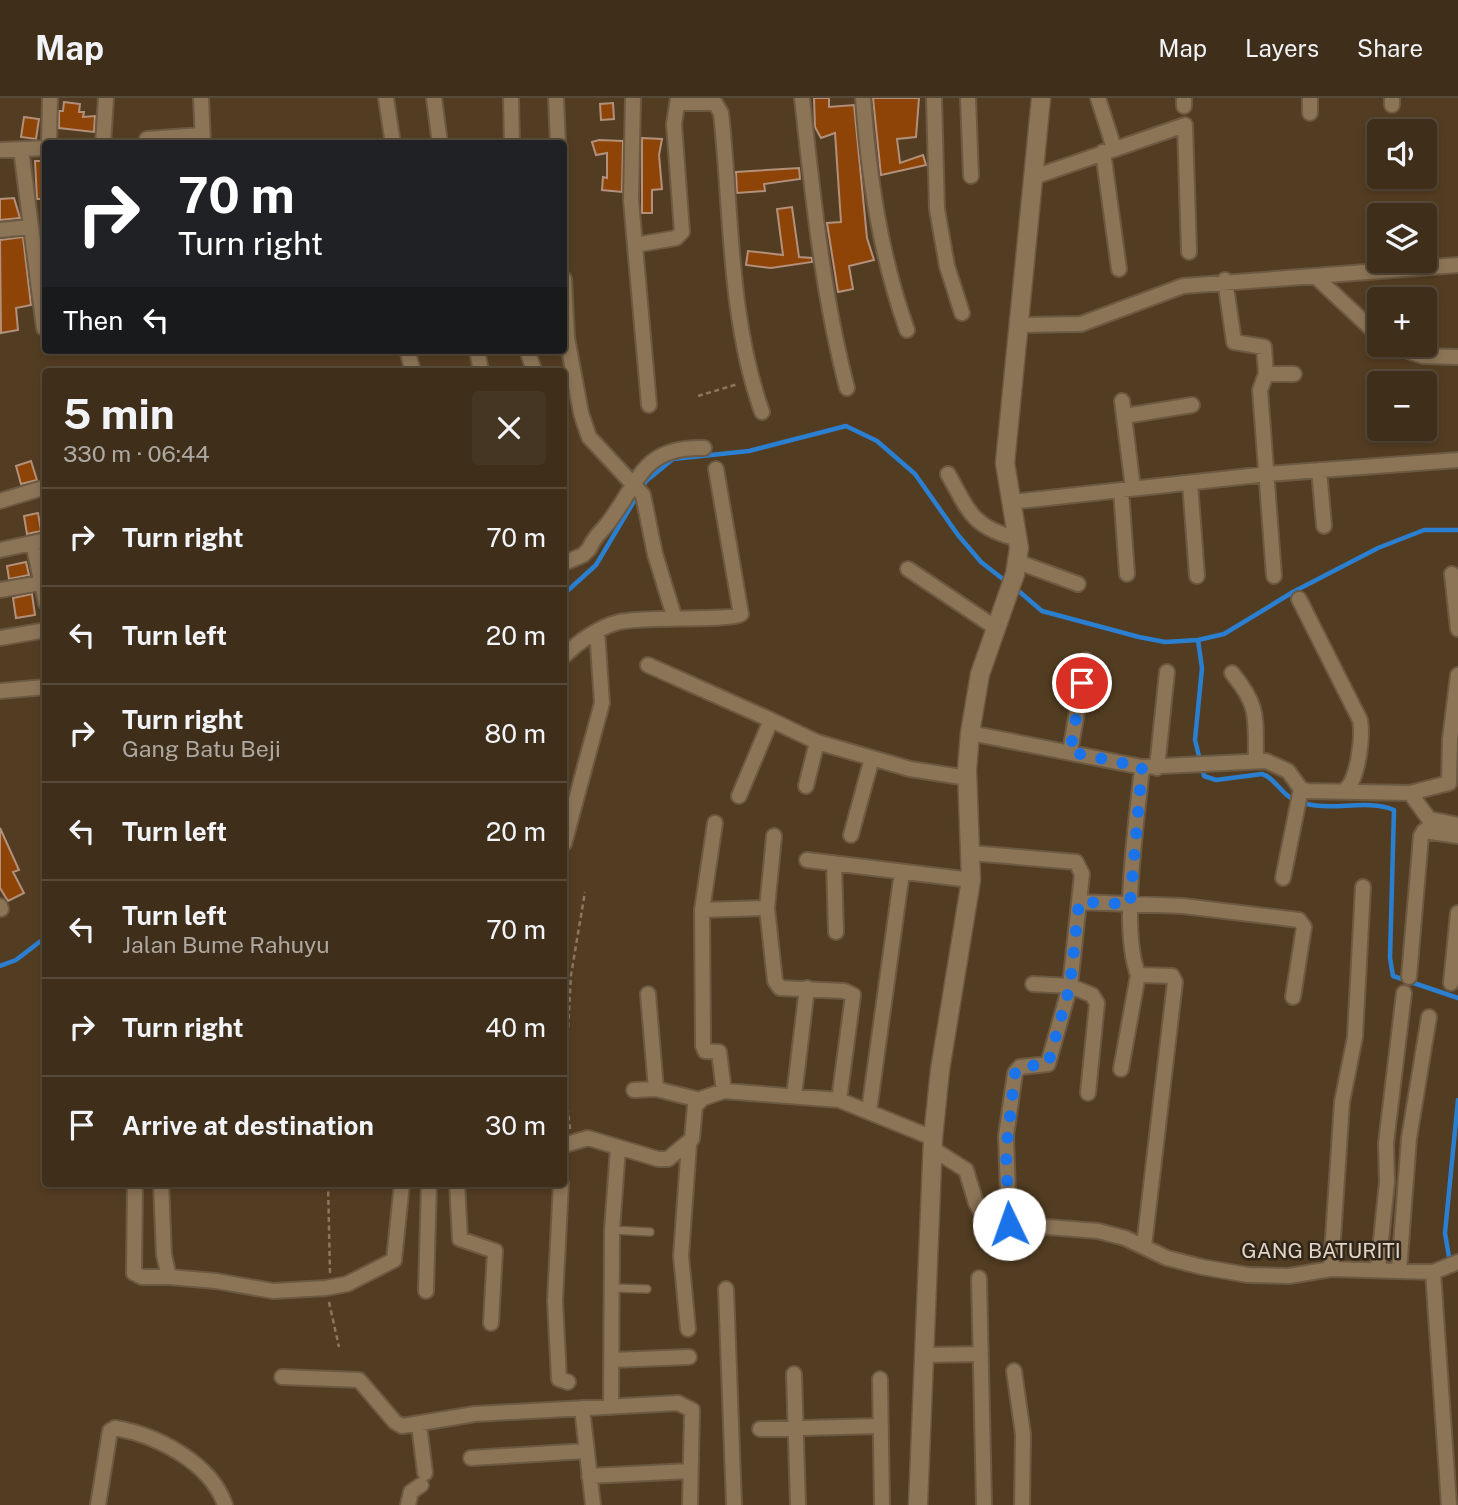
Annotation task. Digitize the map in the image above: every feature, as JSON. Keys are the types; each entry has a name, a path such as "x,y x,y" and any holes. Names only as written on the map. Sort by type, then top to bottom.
{"street":[{"path":"50,98 50,140"},
{"path":"103,140 106,98"},
{"path":"148,139 203,139 201,98"},
{"path":"386,98 392,140"},
{"path":"434,98 439,140"},
{"path":"511,98 512,140"},
{"path":"556,98 558,140"},
{"path":"633,98 631,200 649,405"},
{"path":"802,98 822,275 830,325 847,388"},
{"path":"863,98 874,212 891,284 907,330"},
{"path":"934,98 937,209 950,280 962,313"},
{"path":"968,98 971,176"},
{"path":"918,1505 933,1144 940,1070 971,880 968,778 970,733 980,674 1018,562 1018,539 1005,463 1041,98"},
{"path":"1098,98 1109,150 1119,269"},
{"path":"1310,98 1310,113"},
{"path":"635,245 676,238 682,232 674,124 678,101 715,103 721,113 733,268 751,380 762,412"},
{"path":"1034,177 1185,125 1189,252"},
{"path":"0,150 42,148"},
{"path":"21,149 42,314"},
{"path":"0,230 30,227"},
{"path":"1020,325 1081,324 1183,285 1458,265"},
{"path":"1315,275 1367,325"},
{"path":"1225,280 1232,338 1239,344 1264,347 1266,374 1259,386 1268,474 1273,576"},
{"path":"567,338 581,413 589,437 637,487 674,616"},
{"path":"1437,356 1458,357"},
{"path":"1266,374 1294,374"},
{"path":"1127,574 1123,409 1192,405"},
{"path":"567,562 583,555 589,549 663,454 687,448 704,448"},
{"path":"1011,502 1268,474 1458,460"},
{"path":"567,654 597,631 618,622 674,616 732,618 743,612 716,469"},
{"path":"1320,470 1324,526"},
{"path":"948,474 969,510 983,526 1018,539"},
{"path":"1190,483 1197,576"},
{"path":"0,501 42,488"},
{"path":"0,550 39,541 42,566"},
{"path":"1018,562 1078,584"},
{"path":"908,569 996,628"},
{"path":"1452,574 1458,629"},
{"path":"0,590 42,583"},
{"path":"1298,599 1360,720 1361,743 1352,782 1345,790"},
{"path":"0,638 42,631"},
{"path":"567,833 602,703 597,631"},
{"path":"1070,752 1086,660"},
{"path":"648,665 817,742 910,769 968,778"},
{"path":"1157,768 1167,672"},
{"path":"1232,673 1249,693 1254,706 1256,760"},
{"path":"970,733 1142,767 1256,760 1281,766 1301,789 1317,792 1345,790 1368,794 1410,793 1449,783 1450,739 1458,675"},
{"path":"0,691 42,687"},
{"path":"739,796 771,720"},
{"path":"806,786 817,742"},
{"path":"851,835 872,758"},
{"path":"1121,1069 1139,975 1134,963 1130,904 1142,767"},
{"path":"1283,878 1301,789"},
{"path":"1410,793 1430,824 1458,836"},
{"path":"688,1329 681,1256 689,1144 695,1132 695,1106 700,1100 724,1091 719,1052 705,1052 703,1046 702,910 715,823"},
{"path":"1430,824 1458,825"},
{"path":"1409,977 1421,836 1430,824"},
{"path":"774,836 767,908 775,981 782,989 844,991 853,995 839,1101"},
{"path":"971,853 1076,862 1082,874 1070,986 1048,1064 1020,1067 1015,1073 1006,1151 1009,1224"},
{"path":"807,860 971,880"},
{"path":"834,863 836,932"},
{"path":"869,1111 902,872"},
{"path":"1331,1269 1342,1102 1355,1037 1363,887"},
{"path":"1079,902 1183,905 1299,920 1304,927 1293,997"},
{"path":"702,910 767,908"},
{"path":"1451,983 1458,913"},
{"path":"1139,975 1172,976 1175,982 1144,1246"},
{"path":"1033,984 1070,986 1092,995 1097,1003 1087,1093"},
{"path":"794,1096 807,988"},
{"path":"1378,1269 1387,1182 1386,1143 1404,993"},
{"path":"648,994 656,1089"},
{"path":"1399,1270 1409,1138 1429,1017"},
{"path":"634,1090 656,1089 700,1100"},
{"name":"GANG BATURITI","path":"724,1091 839,1101 869,1111 933,1144 965,1170 981,1212 1009,1224 1098,1231 1144,1246 1167,1258 1248,1275 1289,1276 1331,1269 1433,1272 1458,1262"},
{"path":"567,1143 588,1138 666,1159 689,1144"},
{"path":"611,1407 612,1230 618,1148"},
{"path":"135,1187 134,1273 142,1277 216,1281 273,1291 346,1284 394,1260 402,1187"},
{"path":"161,1187 164,1255 169,1278"},
{"path":"426,1291 429,1187"},
{"path":"457,1187 460,1239 495,1251 491,1323"},
{"path":"561,1187 556,1318 559,1379 568,1382"},
{"path":"1433,1272 1449,1505"},
{"path":"978,1278 984,1505"},
{"path":"726,1289 734,1505"},
{"path":"925,1355 979,1354"},
{"path":"612,1360 689,1357"},
{"path":"1014,1371 1023,1434 1022,1505"},
{"path":"794,1374 798,1505"},
{"path":"282,1377 359,1380 371,1390 395,1422 411,1426 475,1414 687,1405 692,1410 690,1505"},
{"path":"880,1379 882,1505"},
{"path":"582,1408 593,1505"},
{"path":"408,1505 411,1492 423,1479 411,1426"},
{"path":"761,1429 881,1426"},
{"path":"97,1505 110,1431 115,1427 167,1446 196,1466 220,1490 225,1505"},
{"path":"471,1458 586,1451"},
{"path":"589,1476 690,1471"}],"lane":[{"path":"612,1230 650,1232"},
{"path":"611,1288 647,1289"}],"path":[{"path":"698,397 751,380"},
{"path":"567,1041 570,975 585,892"},
{"path":"328,1187 332,1233 328,1287 340,1347"}],"building":[{"path":"814,98 829,98 829,107 854,105 867,238 874,260 849,266 853,289 838,292 827,223 841,222 835,133 821,138 815,127"},
{"path":"873,98 919,98 916,137 897,139 900,163 923,155 926,165 881,175"},
{"path":"64,102 80,104 79,112 84,112 83,117 95,116 94,132 59,128 59,111 63,111"},
{"path":"613,103 614,119 601,120 600,104"},
{"path":"24,117 39,119 36,139 21,137"},
{"path":"642,138 662,139 659,155 662,189 652,190 652,213 642,213"},
{"path":"623,141 622,192 602,190 603,177 607,178 607,153 596,155 592,142"},
{"path":"35,161 42,161 42,199 37,199"},
{"path":"799,168 800,179 764,184 765,191 737,193 736,172"},
{"path":"14,198 20,218 0,220 0,199"},
{"path":"792,207 799,257 812,258 812,262 771,268 746,265 748,251 783,255 777,209"},
{"path":"23,237 31,305 16,308 18,330 1,333 0,240"},
{"path":"31,461 37,480 21,484 16,466"},
{"path":"38,513 41,531 27,534 24,516"},
{"path":"26,562 29,575 9,579 7,566"},
{"path":"32,594 35,615 16,618 13,598"},
{"path":"0,828 19,870 13,872 24,893 8,901 0,888"}],"waterway":[{"path":"567,591 596,565 646,481 673,459 749,451 846,426 877,441 915,474 958,535 981,562 1008,583"},
{"path":"1015,588 1042,611 1165,642 1198,640 1224,634 1293,592 1378,548 1424,530 1458,530"},
{"path":"1198,640 1202,668 1195,740 1204,776 1216,780 1262,774 1291,798 1303,803 1316,806 1369,805 1394,810 1390,958 1393,976 1458,998"},
{"path":"0,966 16,960 42,940"},
{"path":"1454,1260 1449,1257 1445,1233 1458,1100"}],"route":[{"path":"1009,1224 1006,1136 1015,1073 1020,1067 1042,1067 1048,1064 1070,986 1079,902 1130,904 1142,767 1070,752 1082,683"}]}
